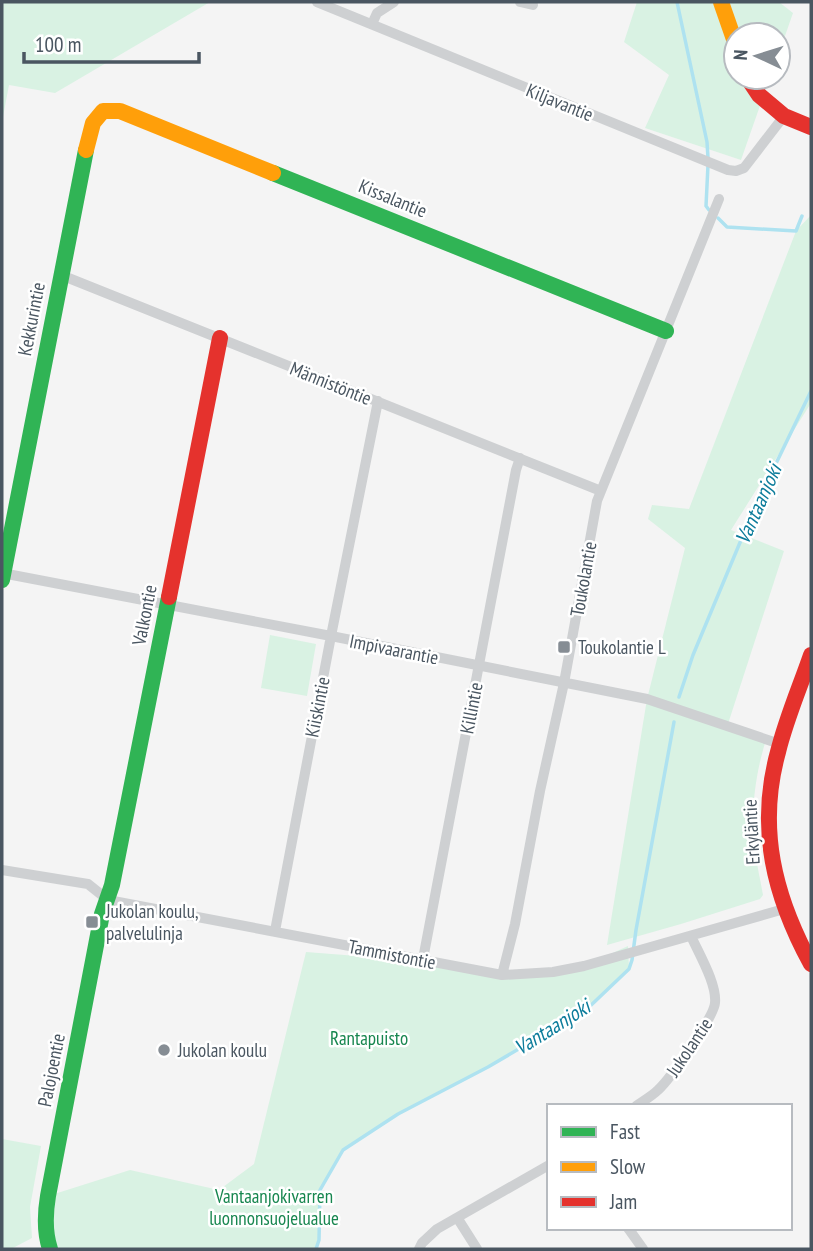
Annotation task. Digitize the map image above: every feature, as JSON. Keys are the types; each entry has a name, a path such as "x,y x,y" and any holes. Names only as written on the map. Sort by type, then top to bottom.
{"street":[{"name":"Kiljavantie","path":"317,2 728,170 744,168 784,116"},
{"path":"372,24 377,13 394,2"},
{"path":"520,2 533,5"},
{"path":"721,2 728,21"},
{"path":"756,91 784,116 811,127"},
{"name":"Kekkurintie","path":"2,575 89,134 103,110"},
{"name":"Kissalantie","path":"103,110 120,111 666,331"},
{"name":"Toukolantie","path":"502,975 564,683 597,501 719,199"},
{"name":"Männistöntie","path":"61,275 601,491"},
{"name":"Valkontie","path":"108,900 220,338"},
{"name":"Kiiskintie","path":"275,932 378,401"},
{"name":"Killintie","path":"423,959 520,458"},
{"name":"Impivaarantie","path":"2,575 331,636 647,699 780,744"},
{"name":"Erkyläntie","path":"811,655 780,744 771,783 768,816 772,865 784,909 796,939 811,964"},
{"name":"Tammistontie","path":"2,870 88,884 108,900 502,975 553,972 784,909"},
{"name":"Palojoentie","path":"50,1249 45,1236 48,1196 102,914 108,900"},
{"name":"Jukolantie","path":"639,1104 658,1091 675,1071 712,1015 715,1003 713,987 691,936"},
{"path":"419,1249 437,1229 547,1166"},
{"path":"457,1219 477,1249"},
{"path":"629,1230 643,1249"}],"green space":[{"path":"2,2 210,2 55,93 9,85 2,122"},
{"path":"637,2 779,2 793,13 790,21 722,21 722,91 765,91 741,160 645,128 669,75 624,42"},
{"path":"811,215 811,403 731,530 784,551 727,727 766,740 759,764 753,815 763,895 760,899 607,945 647,699 685,548 648,519 652,505 689,509 796,231"},
{"path":"270,635 316,644 307,696 261,688"},
{"name":"Rantapuisto","path":"628,946 629,969 587,1009 488,1067 398,1114 343,1150 320,1190 319,1240 316,1249 50,1249 48,1196 130,1170 219,1190 254,1164 306,952 409,960 508,979 584,966"},
{"path":"2,1139 41,1146 30,1207 32,1238 11,1249 2,1249"}],"waterway":[{"path":"677,2 707,142 708,158"},
{"path":"708,165 706,206 709,210"},
{"path":"718,218 727,227 796,231 802,216"},
{"name":"Vantaanjoki","path":"679,697 693,655 754,509 811,391"},
{"name":"Vantaanjoki","path":"316,1249 319,1240 320,1190 343,1150 398,1114 488,1067 587,1009 629,969 674,722"}],"traffic: fast":[{"path":"2,580 86,150"},
{"path":"273,173 666,331"},
{"path":"50,1249 46,1222 48,1196 102,914 112,885 169,597"}],"traffic: slow":[{"path":"721,2 728,21"},
{"path":"86,150 93,123 103,111 120,111 273,173"}],"traffic: jam":[{"path":"756,91 784,116 811,127"},
{"path":"169,597 220,338"},
{"path":"811,655 781,740 769,808 769,835 779,887 787,913 811,964"}],"place":[{"name":"Toukolantie L","path":"564,647"},
{"name":"Jukolan koulu, palvelulinja","path":"92,922"},
{"name":"Jukolan koulu","path":"164,1050"}],"park label":[{"name":"Vantaanjokivarren luonnonsuojelualue","path":"274,1207"}]}
